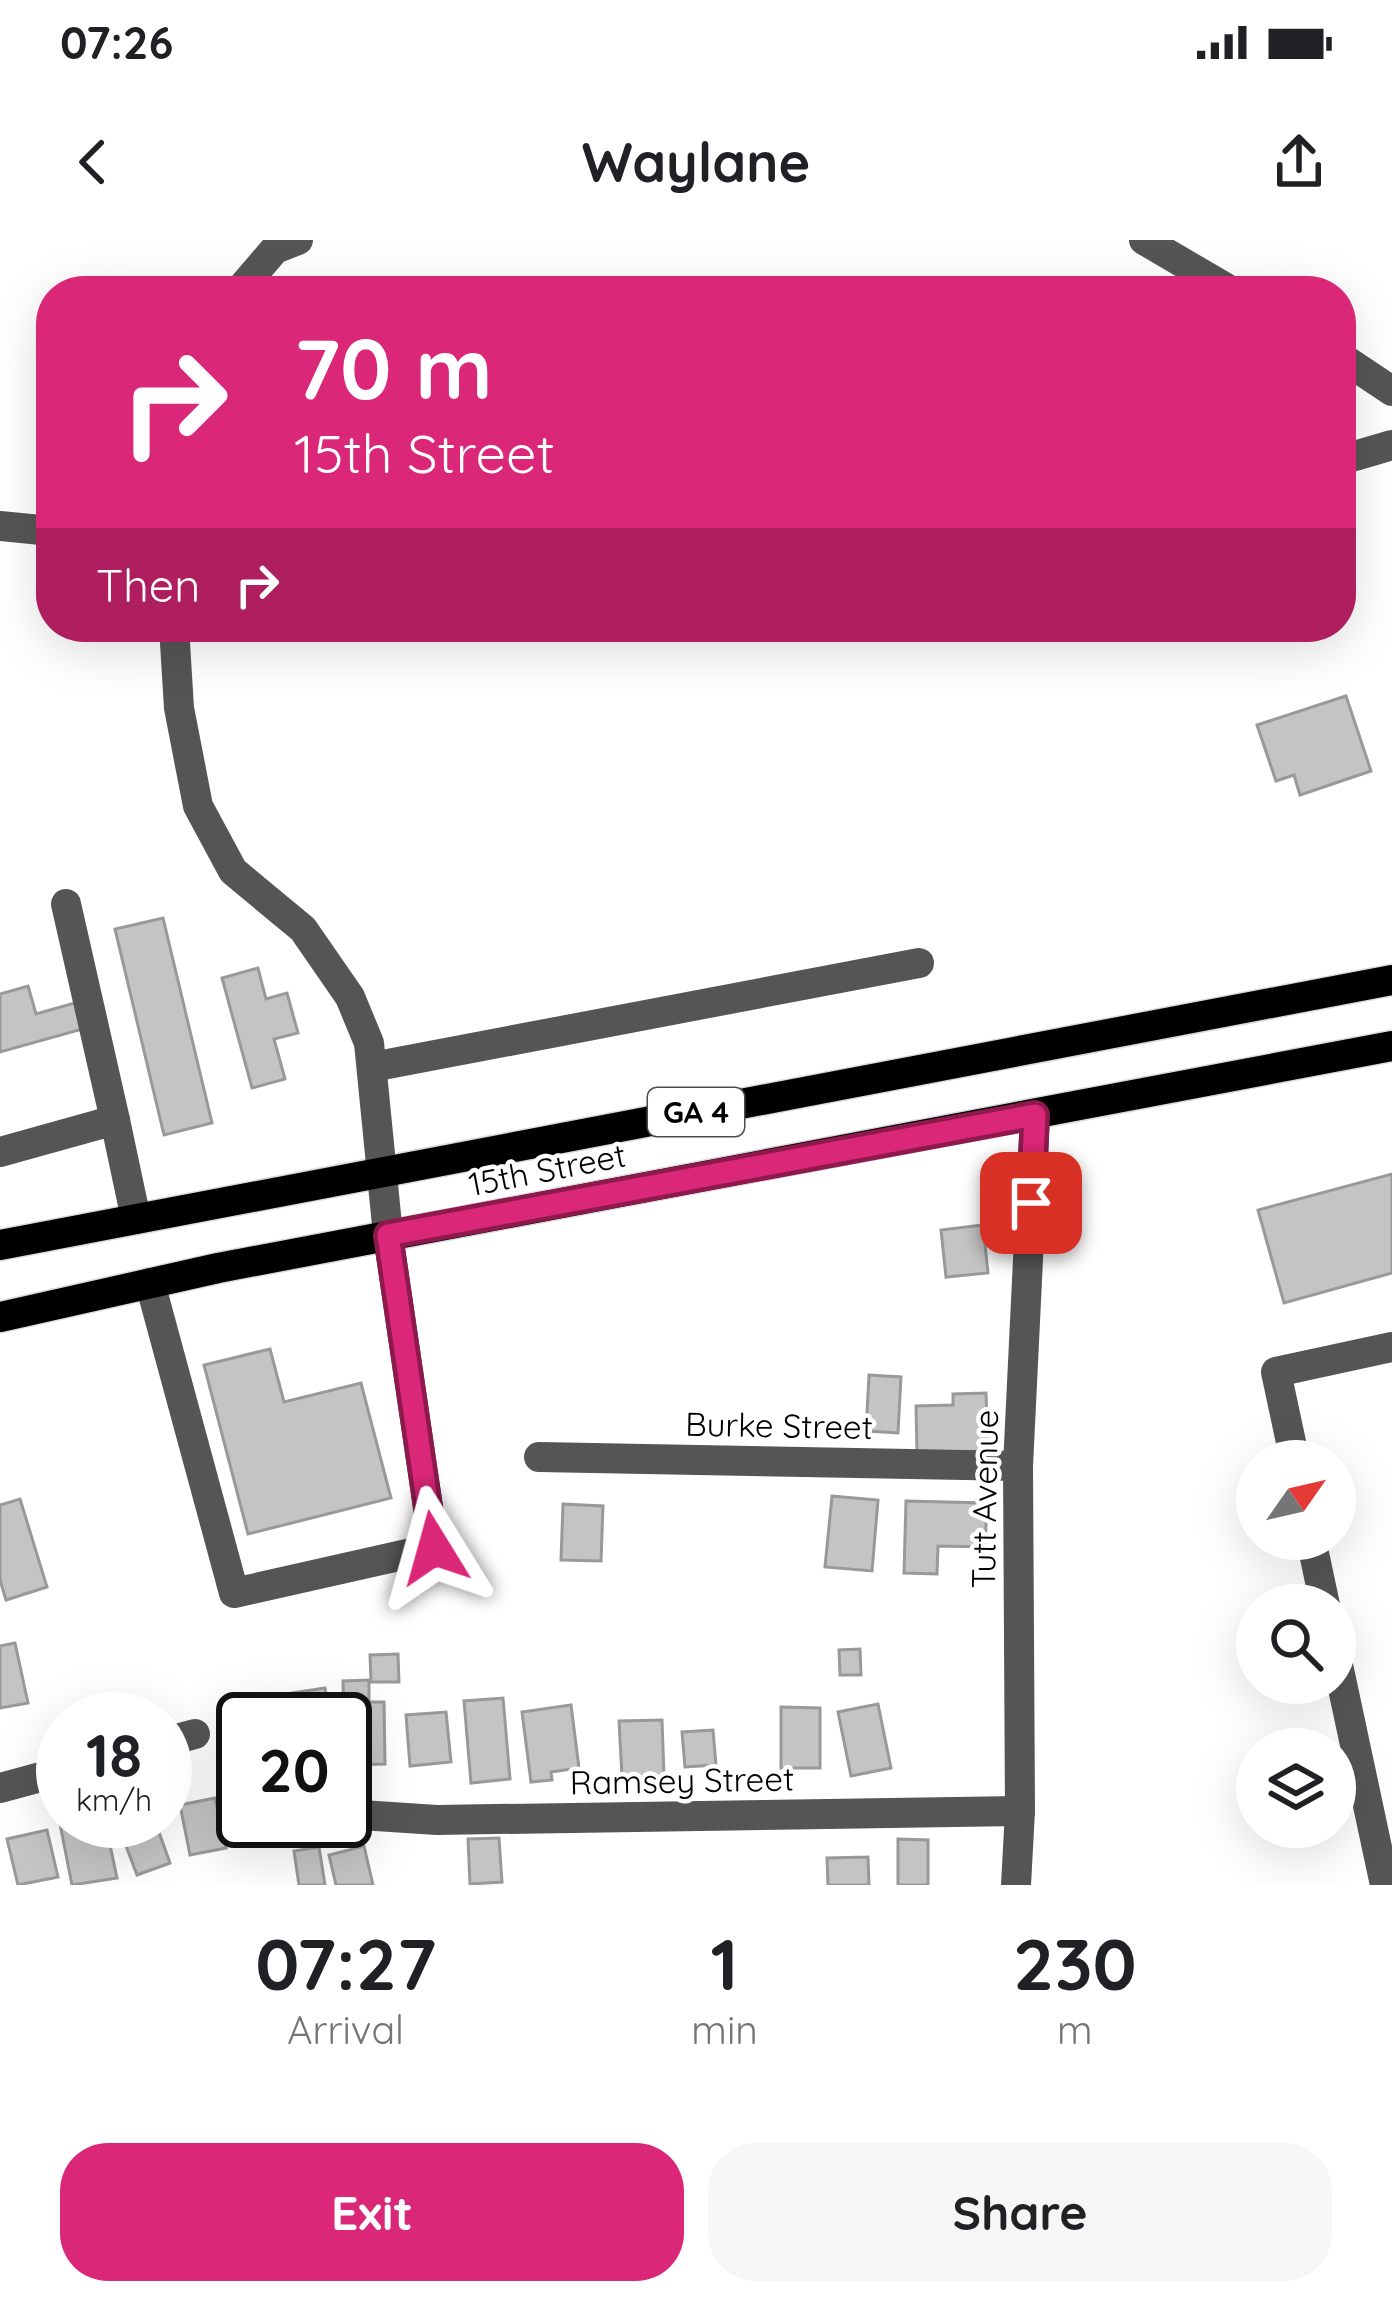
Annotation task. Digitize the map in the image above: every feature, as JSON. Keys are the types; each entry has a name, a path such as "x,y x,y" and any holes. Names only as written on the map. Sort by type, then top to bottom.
{"main road":[{"name":"15th Street","path":"0,1245 1392,980"},
{"name":"15th Street","path":"0,1317 388,1235 1392,1046"}],"street":[{"path":"251,276 275,249 298,240"},
{"path":"1144,240 1205,276"},
{"path":"1356,366 1392,391"},
{"path":"1356,456 1392,445"},
{"path":"0,526 36,530"},
{"path":"150,1283 234,1593 434,1548 388,1235 369,1043 350,997 303,929 233,871 198,806 179,708 175,642"},
{"path":"65,904 136,1219"},
{"path":"372,1066 919,963"},
{"name":"Tutt Avenue","path":"1016,1885 1020,1811 1018,1466 1035,1115"},
{"path":"0,1152 115,1120"},
{"path":"1291,1440 1276,1372 1392,1347"},
{"name":"Burke Street","path":"539,1457 1018,1466"},
{"path":"1346,1704 1385,1885"},
{"path":"0,1788 36,1778"},
{"name":"Ramsey Street","path":"372,1816 437,1820 1020,1811"}],"building":[{"path":"1346,696 1371,771 1300,795 1294,775 1276,781 1257,725"},
{"path":"163,918 212,1123 164,1135 115,929"},
{"path":"258,968 266,999 287,993 298,1033 274,1039 285,1079 252,1088 222,978"},
{"path":"28,986 36,1014 78,1002 86,1028 0,1052 0,994"},
{"path":"1392,1174 1392,1273 1284,1303 1258,1210"},
{"path":"983,1225 988,1273 946,1277 941,1230"},
{"path":"270,1349 284,1402 361,1383 391,1498 248,1534 204,1365"},
{"path":"869,1375 901,1377 898,1433 866,1431"},
{"path":"986,1393 988,1451 917,1453 916,1406 953,1405 953,1394"},
{"path":"832,1496 878,1500 872,1571 825,1567"},
{"path":"20,1499 47,1587 6,1600 0,1580 0,1505"},
{"path":"906,1501 987,1503 985,1547 938,1546 937,1574 904,1573"},
{"path":"563,1504 603,1506 601,1561 561,1560"},
{"path":"15,1643 28,1703 0,1708 0,1646"},
{"path":"860,1649 861,1675 840,1675 839,1650"},
{"path":"398,1654 399,1682 371,1682 370,1655"},
{"path":"369,1680 369,1692 343,1692 343,1681"},
{"path":"503,1698 510,1779 471,1783 464,1701"},
{"path":"372,1702 384,1702 385,1764 372,1764"},
{"path":"878,1704 891,1768 851,1776 838,1712"},
{"path":"571,1705 579,1768 551,1772 552,1780 531,1782 522,1712"},
{"path":"781,1707 820,1708 820,1768 781,1768"},
{"path":"446,1712 451,1762 410,1766 406,1715"},
{"path":"662,1720 664,1775 622,1777 619,1721"},
{"path":"713,1730 716,1765 685,1767 682,1732"},
{"path":"215,1798 216,1848 226,1848 190,1855 192,1803"},
{"path":"36,1832 36,1848 51,1848 58,1877 18,1885 7,1839"},
{"path":"499,1838 502,1882 470,1884 468,1839"},
{"path":"898,1839 928,1840 928,1885 898,1885"},
{"path":"65,1848 111,1848 117,1878 72,1885"},
{"path":"127,1848 165,1848 170,1863 137,1875"},
{"path":"319,1848 325,1885 299,1885 294,1851"},
{"path":"364,1848 373,1885 336,1885 329,1855"},
{"path":"868,1857 869,1885 828,1885 827,1858"}],"route":[{"path":"434,1548 388,1235 1035,1115 1031,1203"}]}
